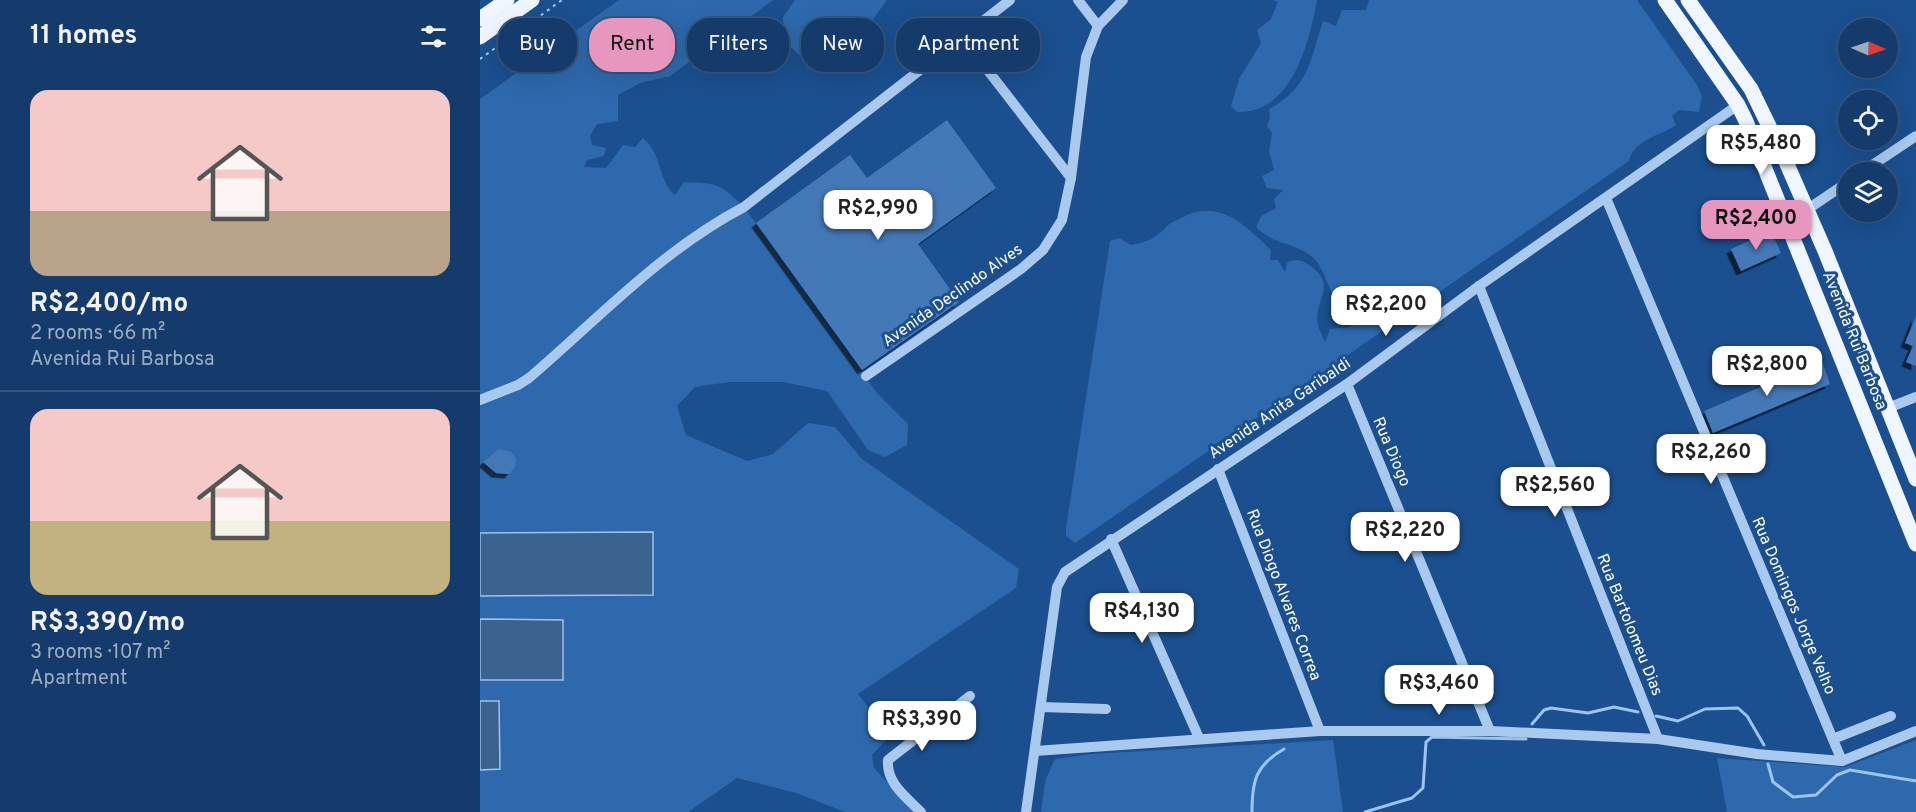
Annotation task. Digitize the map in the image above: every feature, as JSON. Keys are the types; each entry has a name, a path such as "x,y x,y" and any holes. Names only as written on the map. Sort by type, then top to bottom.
{"main road":[{"path":"480,19 507,0"},
{"path":"480,37 532,0"},
{"name":"Avenida Rui Barbosa","path":"1665,0 1742,112 1916,544"},
{"name":"Avenida Rui Barbosa","path":"1688,0 1751,89 1783,155 1808,209 1916,479"},
{"path":"1742,112 1756,132 1773,165 1780,164 1783,155"},
{"path":"1776,192 1779,181 1787,180 1793,183 1825,251"}],"street":[{"path":"987,18 1010,0"},
{"path":"1078,0 1098,26"},
{"name":"Avenida Declindo Alves","path":"866,376 1021,269 1042,250 1062,220 1071,178 1086,57 1098,26 1123,0"},
{"path":"480,400 518,385 529,378 658,263 706,227 744,207 917,72"},
{"path":"989,72 1071,178"},
{"name":"Avenida Anita Garibaldi","path":"1026,812 1057,587 1065,572 1347,384 1479,286 1606,198 1742,112"},
{"path":"1877,162 1916,136"},
{"path":"1808,209 1838,189"},
{"name":"Rua Domingos Jorge Velho","path":"1606,198 1842,761"},
{"name":"Rua Bartolomeu Dias","path":"1479,286 1658,740"},
{"name":"Rua Diogo","path":"1347,384 1490,731"},
{"path":"1888,408 1916,397"},
{"name":"Rua Diogo Alvares Correa","path":"1218,469 1320,731"},
{"path":"1112,539 1199,738"},
{"path":"921,812 898,790 886,773 888,760 970,696"},
{"path":"1041,707 1106,709"},
{"path":"1833,739 1891,716"},
{"path":"1035,751 1320,731 1490,731 1658,740 1757,754 1842,761 1916,731"}],"path":[{"path":"480,59 562,0"}],"shaded area":[{"path":"619,0 773,0 749,18 687,18 687,63 670,76 640,83 618,95 618,121 597,124 590,136 592,145 606,148 604,156 587,160 584,167 606,168 623,145 635,147 643,138 654,152 665,182 675,195 684,182 706,183 726,191 747,211 877,393 908,424 907,445 885,457 868,450 827,391 783,382 730,382 695,387 677,406 686,435 747,461 773,454 808,423 835,427 862,459 1019,569 1016,588 858,694 890,736 872,755 874,768 914,812 845,812 796,793 737,778 688,812 480,812 480,99 518,72 577,72 577,30 589,21 589,72 675,72 675,18 594,18"},
{"path":"795,0 887,0 874,18 801,18 801,56 789,46 789,18 783,17"},
{"path":"1273,0 1317,0 1303,55 1295,73 1272,101 1256,110 1237,112 1231,106 1239,79 1261,43 1257,30 1271,19 1278,2"},
{"path":"1369,0 1637,0 1697,85 1702,96 1699,112 1679,110 1672,116 1676,125 1636,147 1629,161 1075,543 1066,536 1066,528 1110,241 1119,238 1131,245 1137,244 1151,239 1187,215 1200,211 1223,213 1243,225 1262,241 1271,250 1270,260 1278,260 1285,272 1287,263 1295,260 1306,263 1322,278 1324,285 1317,322 1325,342 1330,329 1350,327 1364,294 1340,302 1335,298 1316,260 1304,251 1269,237 1256,227 1261,216 1276,208 1274,199 1283,190 1267,188 1262,176 1274,170 1269,151 1272,133 1267,126 1270,118 1269,109 1282,101 1300,82 1311,60 1323,21 1336,26 1342,10 1366,10"},
{"path":"653,532 653,595 480,596 480,533"},
{"path":"480,619 563,620 563,680 480,680"},
{"path":"480,701 499,701 500,769 480,770"},
{"path":"1333,740 1343,812 1041,812 1045,781 1055,759 1091,754"},
{"path":"1916,740 1916,812 1727,812 1717,758 1845,767"}],"building":[{"path":"947,120 996,188 918,244 959,302 862,370 756,223 850,155 867,178"},
{"path":"1771,231 1781,253 1741,271 1731,249"},
{"path":"1916,316 1916,366 1906,362 1913,346 1905,343"},
{"path":"1822,361 1830,384 1713,433 1704,411"},
{"path":"499,449 511,452 516,459 515,467 509,474 496,473 483,462"}],"waterway":[{"path":"1532,724 1544,710 1551,708 1588,713 1614,707 1638,712"},
{"path":"1656,716 1678,721 1705,709 1738,708 1747,716 1764,745"},
{"path":"1365,812 1412,798 1423,788 1426,742 1432,737 1526,739"},
{"path":"1252,812 1257,774 1267,761 1284,749"},
{"path":"1768,764 1773,782 1793,797 1816,795 1837,775 1850,770 1916,781"}]}
